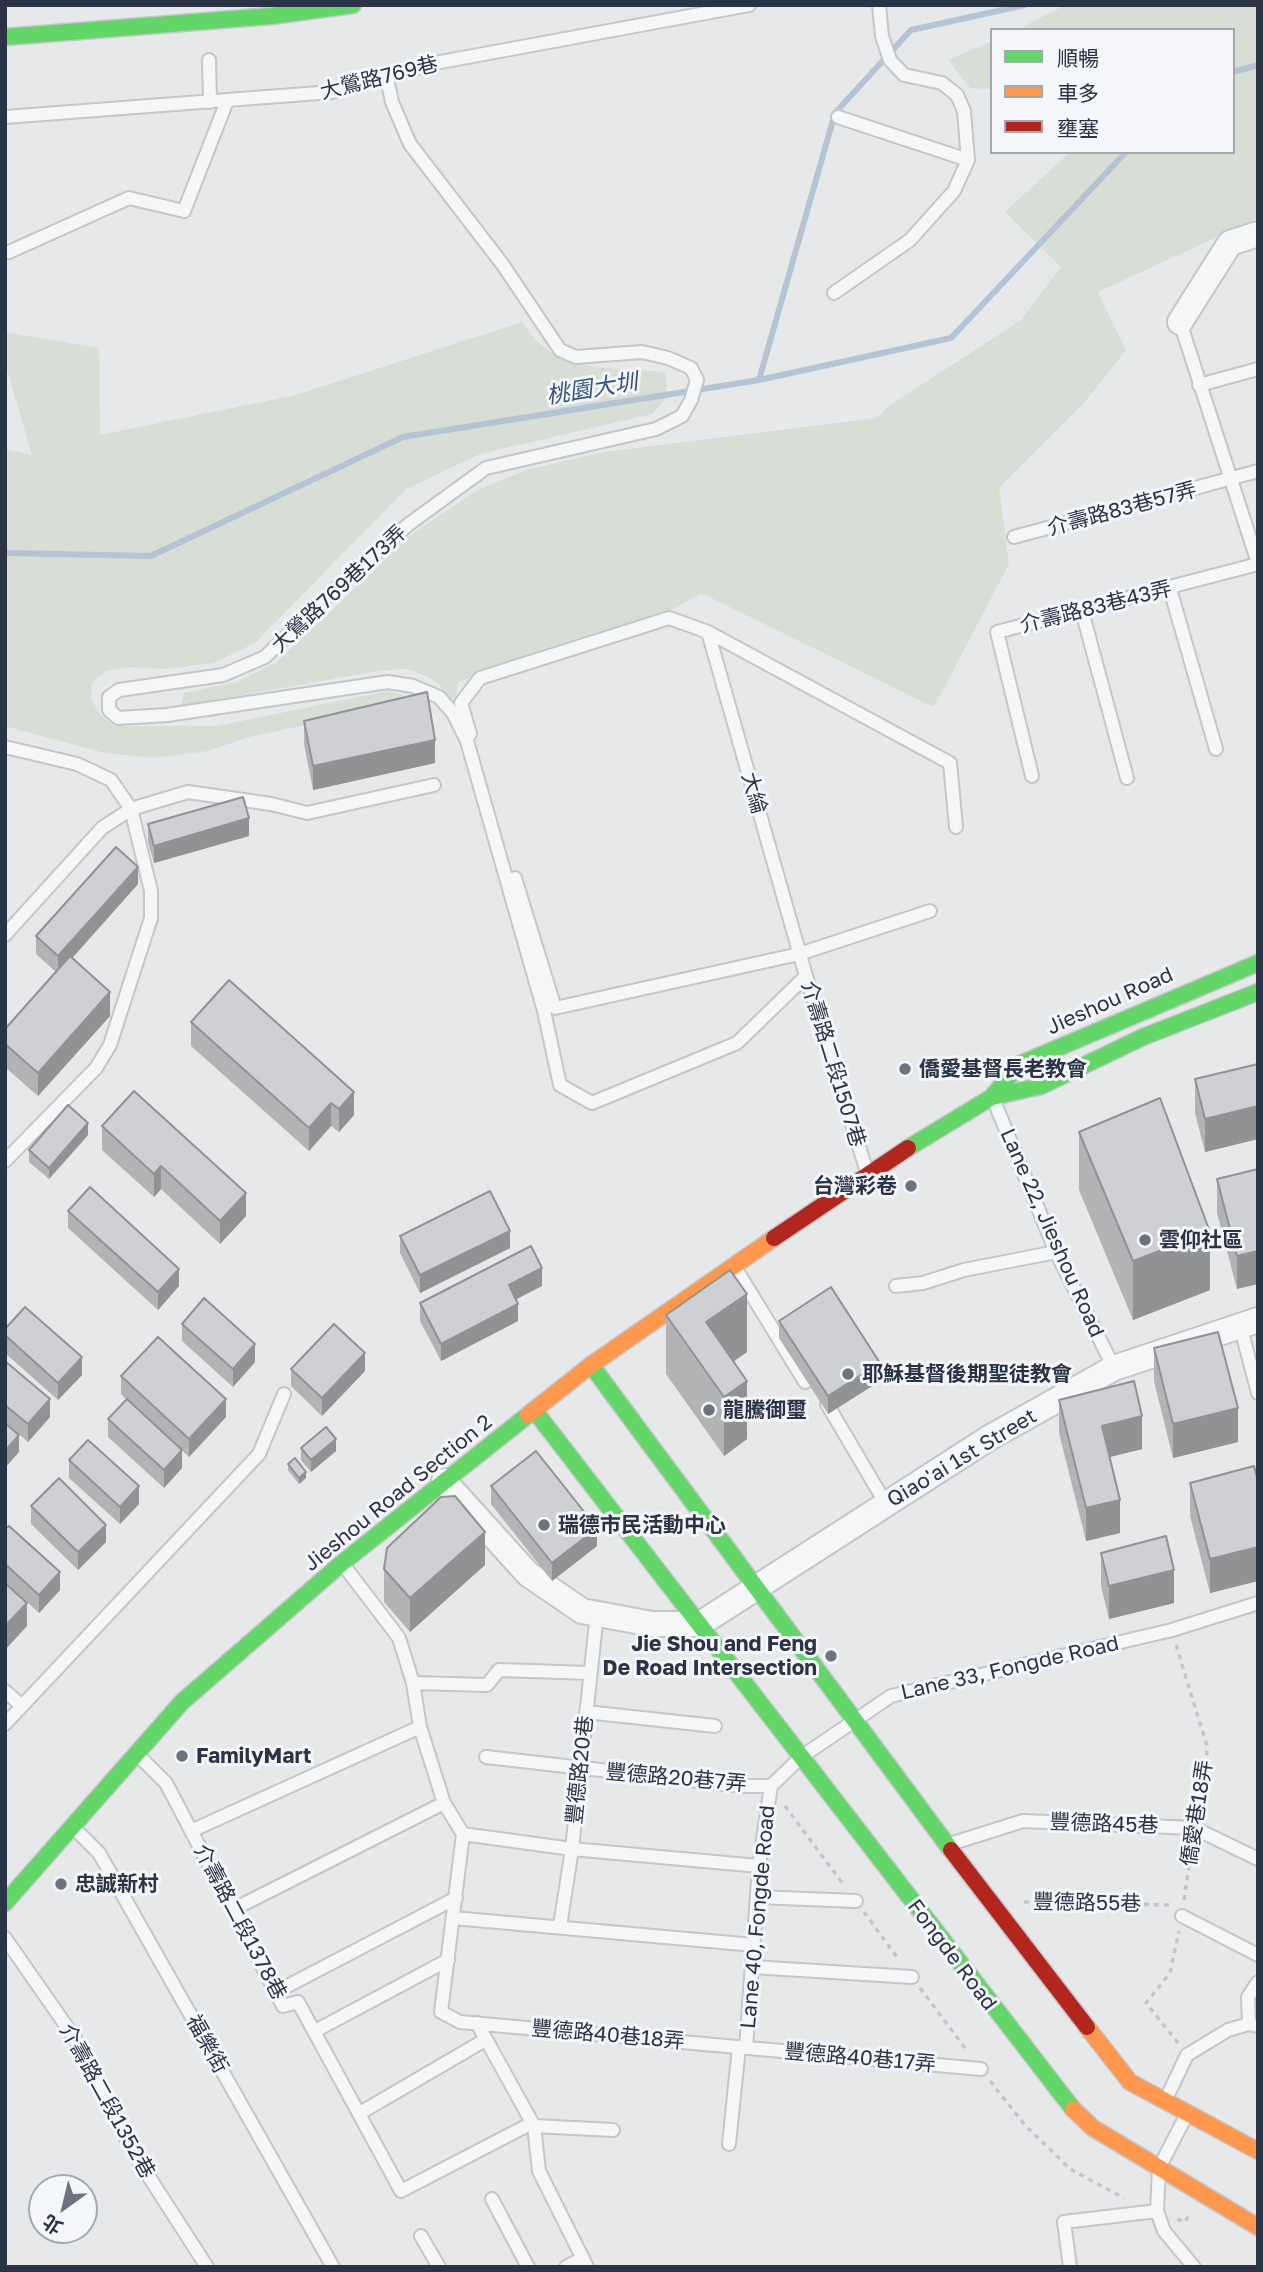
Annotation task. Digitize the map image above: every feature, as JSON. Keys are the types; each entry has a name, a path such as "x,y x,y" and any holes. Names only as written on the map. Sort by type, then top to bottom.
{"main road":[{"path":"5,37 271,16 353,5"},
{"name":"Jieshou Road","path":"867,1173 992,1097 1020,1064 1258,963"},
{"name":"Jieshou Road","path":"992,1097 1041,1086 1143,1037 1258,992"},
{"name":"Jieshou Road Section 2","path":"5,1903 182,1702 342,1563 591,1365 867,1173"},
{"path":"591,1365 853,1720 1130,2082 1258,2151"},
{"name":"Fongde Road","path":"534,1410 1062,2098 1093,2128 1258,2227"}],"street":[{"path":"1180,322 1230,243 1258,234"},
{"name":"Qiao'ai 1st Street","path":"755,1588 989,1438 1114,1368 1249,1322"},
{"path":"444,1481 528,1574 582,1611 652,1623 700,1624 755,1588"}],"lane":[{"name":"大鶯路769巷","path":"5,117 332,92 435,63 749,5"},
{"path":"834,293 910,240 954,191 968,160 964,111 957,95 942,83 904,75 890,60 882,36 879,5"},
{"path":"209,60 210,102"},
{"name":"大鶯路769巷173弄","path":"387,78 392,103 410,144 503,265 560,350 576,357 642,352 668,358 691,368 697,380 691,400 682,416 656,429 486,468 409,524 333,591 265,657 223,675 119,690 109,698 109,710 118,718 167,715 388,682 414,687 439,697 453,713 467,741 544,1011 561,1084 592,1103 737,1043 806,976"},
{"path":"9,252 129,198 184,211 227,101"},
{"path":"838,117 968,160"},
{"path":"1180,322 1258,564"},
{"path":"1199,385 1258,369"},
{"name":"介壽路83巷57弄","path":"1014,537 1258,471"},
{"name":"介壽路83巷43弄","path":"1032,776 997,632 1258,564"},
{"path":"1170,589 1216,749"},
{"path":"1082,611 1127,778"},
{"path":"930,911 799,954 555,1008 461,703 480,678 669,618 708,632 950,763 956,827"},
{"name":"大綸","path":"708,632 799,954"},
{"path":"5,747 77,764 111,780 131,809 151,891 151,918 110,1045 96,1068 5,1161"},
{"path":"5,935 102,828 131,809 188,792 271,804 307,813 433,785"},
{"name":"介壽路二段1507巷","path":"799,954 867,1173"},
{"name":"Lane 22, Jieshou Road","path":"992,1097 1056,1251 1114,1368"},
{"path":"897,1286 923,1283 964,1270 1056,1251"},
{"path":"734,1265 805,1382"},
{"path":"1249,1322 1258,1393"},
{"path":"5,1724 259,1454 284,1394"},
{"path":"827,1404 886,1504"},
{"path":"315,2031 448,1960 463,1834 444,1802 420,1727 413,1683 398,1638 342,1563"},
{"name":"Lane 33, Fongde Road","path":"801,1757 891,1696 1172,1630 1258,1604"},
{"name":"豐德路20巷","path":"559,1926 572,1849 597,1612"},
{"path":"413,1683 487,1685 499,1670 590,1673"},
{"path":"5,1691 22,1706"},
{"path":"586,1712 715,1727"},
{"path":"191,1831 420,1727"},
{"name":"介壽路二段1378巷","path":"137,1753 166,1783 284,2007 299,2002 401,2191 533,2125"},
{"name":"豐德路20巷7弄","path":"486,1757 581,1769 771,1786"},
{"name":"Lane 40, Fongde Road","path":"729,2144 752,1967 759,1866 771,1786 801,1757"},
{"path":"232,1910 444,1802"},
{"name":"豐德路45巷","path":"947,1845 1023,1821 1194,1828 1258,1859"},
{"name":"福樂街","path":"73,1826 99,1853 333,2267"},
{"path":"463,1834 572,1849 759,1866"},
{"path":"757,1897 856,1901"},
{"path":"276,1992 456,1898"},
{"path":"1182,1911 1258,1955"},
{"path":"453,1918 754,1945"},
{"name":"介壽路二段1352巷","path":"5,1938 74,2037 135,2155 206,2267"},
{"name":"豐德路40巷18弄","path":"448,1960 441,2012 460,2022 742,2048"},
{"path":"752,1967 912,1977"},
{"path":"1165,2103 1188,2055 1228,2030 1253,2025 1248,1997 1258,1982"},
{"path":"477,2023 533,2125 539,2171 585,2262 566,2267"},
{"path":"360,2113 485,2040"},
{"name":"豐德路40巷17弄","path":"742,2048 981,2069"},
{"path":"1187,2114 1159,2168 1157,2211 1164,2231 1194,2267"},
{"path":"533,2125 613,2130"},
{"path":"492,2199 528,2267"},
{"path":"1070,2267 1064,2222 1157,2211"},
{"path":"421,2236 439,2267"}],"path":[{"name":"僑愛巷18弄","path":"1172,1630 1207,1746 1206,1772 1196,1796 1194,1828 1171,1973 1146,2003 1188,2055"},
{"name":"豐德路55巷","path":"990,1902 1182,1911"}],"shaded area":[{"path":"1065,5 1258,5 1258,218 1098,292 1126,350 1085,402 999,488 1009,564 934,707 701,593 673,609 458,682 456,697 449,699 439,684 408,669 383,670 181,706 184,693 237,682 277,662 412,534 478,490 526,470 604,452 877,418 890,405 1020,321 1061,267 1005,212 1068,154 1235,154 1235,28 1021,28"},
{"path":"990,42 990,89 970,88 948,60"},
{"path":"522,322 536,341 561,359 594,367 665,372 668,397 652,414 480,454 406,489 255,643 214,663 165,669 131,667 106,671 92,683 91,698 100,715 114,726 217,726 388,691 421,701 249,737 208,751 153,758 105,753 5,726 5,449 32,455 5,362 5,332 99,348 100,435 296,395"}],"building":[{"path":"427,692 435,740 313,766 304,721"},
{"path":"243,797 249,818 154,846 148,824"},
{"path":"116,847 138,867 58,956 36,936"},
{"path":"70,956 110,992 38,1073 5,1044 5,1029"},
{"path":"229,980 354,1092 339,1109 331,1103 309,1128 191,1022"},
{"path":"1258,1064 1258,1106 1205,1119 1195,1079"},
{"path":"134,1091 246,1193 220,1221 161,1166 154,1174 102,1126"},
{"path":"1160,1098 1210,1232 1133,1261 1079,1132"},
{"path":"68,1105 88,1123 49,1168 29,1150"},
{"path":"1258,1169 1258,1251 1237,1256 1217,1179"},
{"path":"90,1187 179,1269 158,1292 68,1211"},
{"path":"490,1191 510,1231 420,1275 400,1236"},
{"path":"531,1246 542,1268 509,1285 518,1304 441,1344 420,1303"},
{"path":"730,1270 747,1294 706,1322 747,1381 724,1397 666,1315"},
{"path":"831,1287 880,1363 828,1396 779,1321"},
{"path":"204,1298 255,1344 233,1369 182,1324"},
{"path":"25,1307 82,1357 58,1383 5,1335 5,1329"},
{"path":"334,1324 365,1353 322,1398 291,1369"},
{"path":"1218,1332 1238,1408 1173,1424 1154,1348"},
{"path":"158,1337 226,1399 189,1439 121,1376"},
{"path":"5,1361 50,1399 28,1424 5,1405"},
{"path":"1134,1381 1142,1416 1102,1426 1120,1500 1086,1508 1059,1400"},
{"path":"127,1399 182,1450 164,1470 108,1419"},
{"path":"5,1423 19,1435 5,1451"},
{"path":"326,1427 336,1439 311,1460 301,1448"},
{"path":"88,1440 139,1486 120,1507 69,1460"},
{"name":"瑞德市民活動中心","path":"536,1451 597,1528 552,1563 491,1486"},
{"path":"295,1458 306,1472 299,1478 288,1464"},
{"path":"1254,1466 1258,1481 1258,1547 1210,1559 1190,1483"},
{"path":"59,1478 106,1525 78,1552 31,1506"},
{"path":"455,1496 485,1532 410,1598 384,1569 387,1548 441,1497"},
{"path":"9,1526 60,1572 39,1595 5,1564 5,1529"},
{"path":"1166,1536 1174,1570 1109,1586 1101,1553"},
{"path":"5,1583 27,1603 5,1626"}],"waterway":[{"path":"759,380 835,113 911,30 1025,5"},
{"name":"桃園大圳","path":"1235,71 1258,65"},
{"name":"桃園大圳","path":"5,553 151,556 403,437 759,380 951,338 1124,154"}],"traffic: fast":[{"path":"5,37 271,16 353,5"},
{"path":"992,1097 1020,1064 1258,963"},
{"path":"908,1148 992,1097 1041,1086 1143,1037 1258,992"},
{"path":"591,1365 951,1850"},
{"path":"534,1410 1073,2109"},
{"path":"5,1903 182,1702 342,1563 528,1415"}],"traffic: slow":[{"path":"528,1415 591,1365 774,1238"},
{"path":"1087,2027 1130,2082 1258,2151"},
{"path":"1073,2109 1093,2128 1258,2227"}],"traffic: jam":[{"path":"774,1238 908,1148"},
{"path":"951,1850 1087,2027"}],"place":[{"name":"僑愛基督長老教會","path":"905,1069"},
{"name":"台灣彩卷","path":"911,1186"},
{"name":"雲仰社區","path":"1145,1240"},
{"name":"耶穌基督後期聖徒教會","path":"848,1374"},
{"name":"龍騰御璽","path":"709,1410"},
{"name":"瑞德市民活動中心","path":"544,1525"},
{"name":"Jie Shou and Feng De Road Intersection","path":"831,1656"},
{"name":"FamilyMart","path":"182,1756"},
{"name":"忠誠新村","path":"61,1884"}]}
